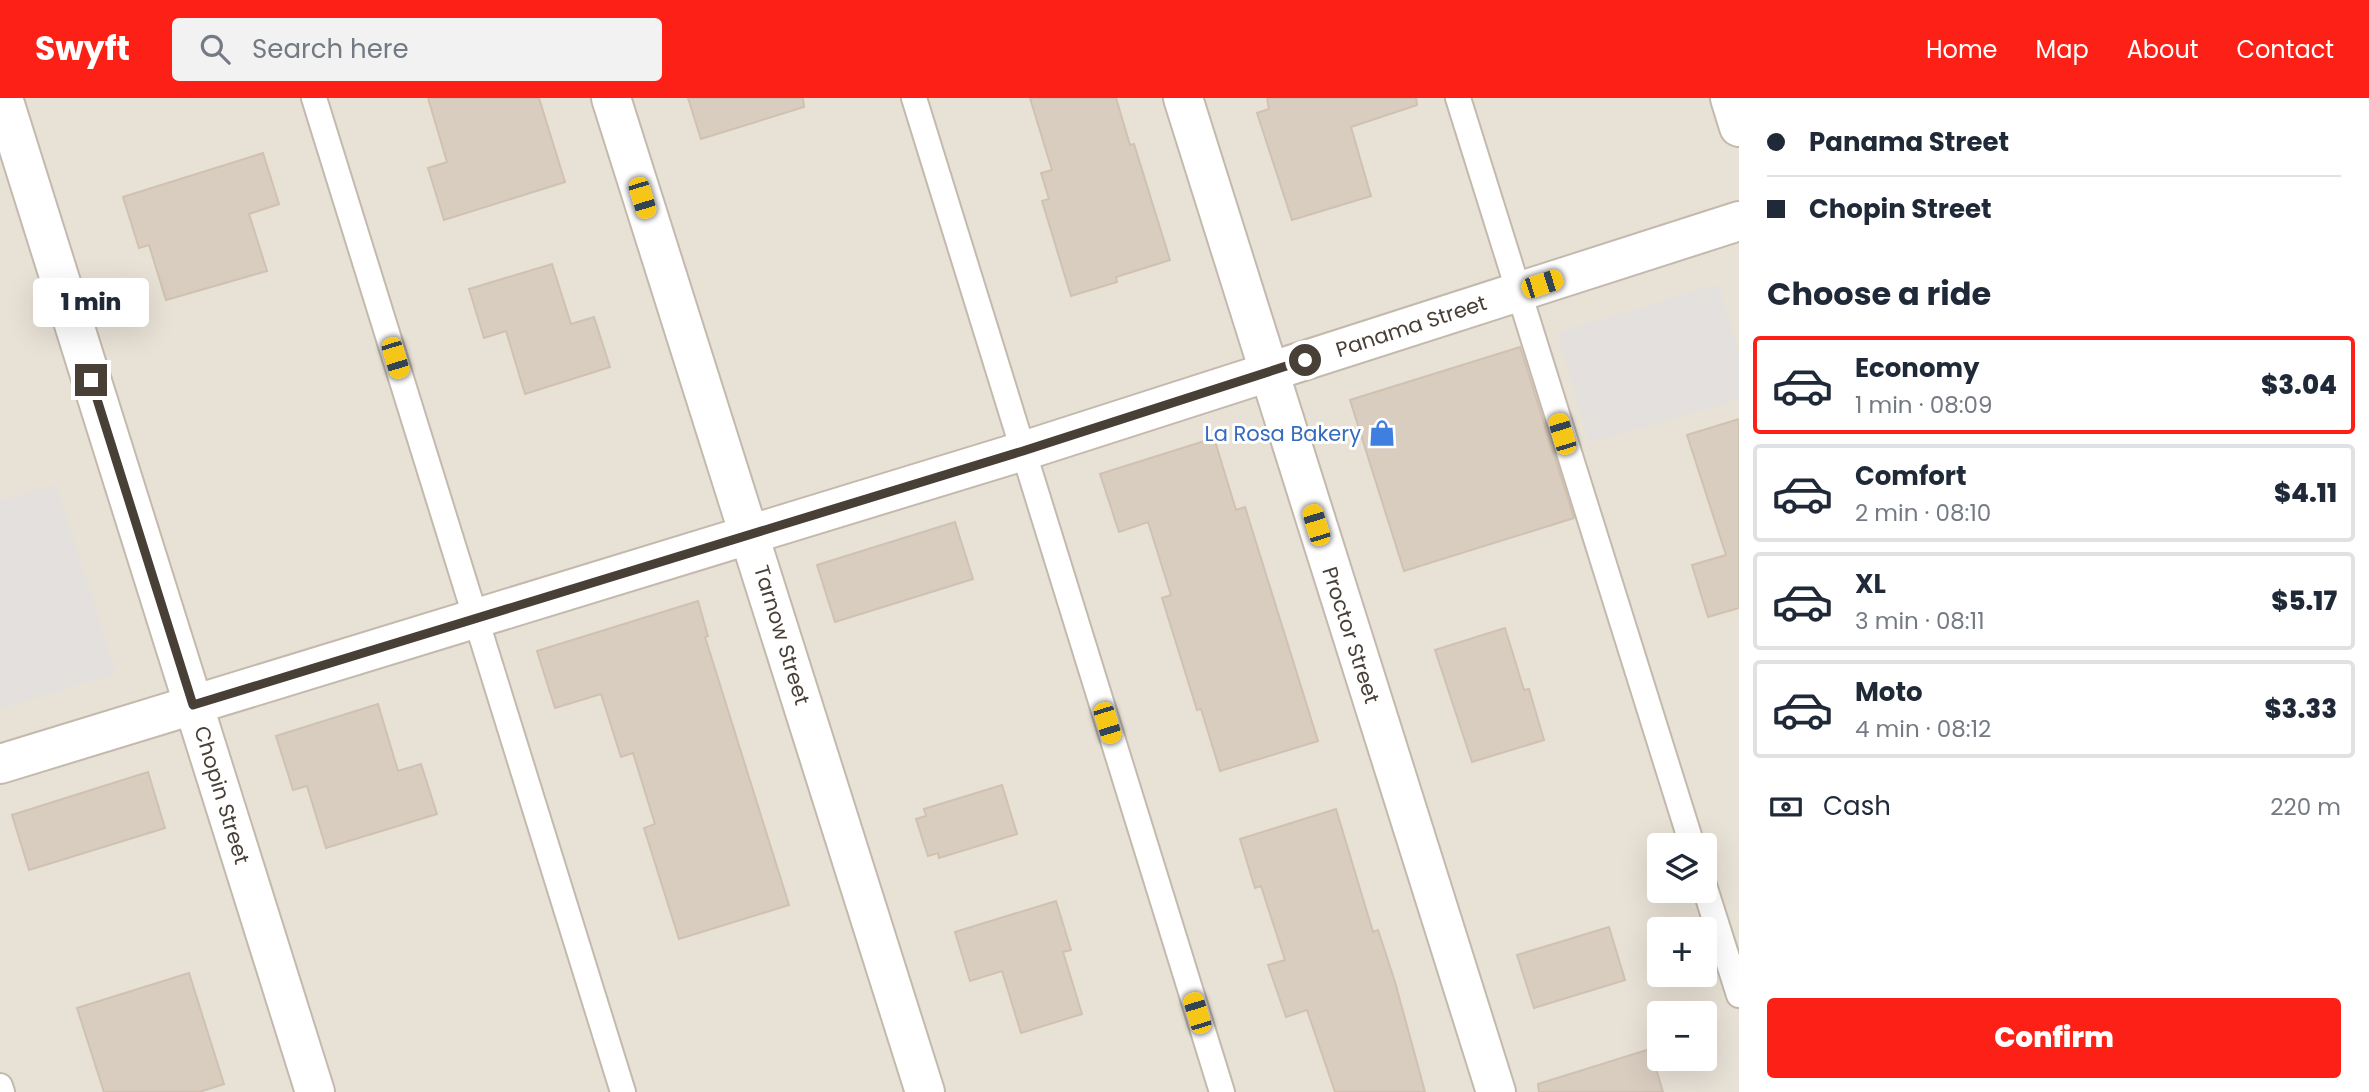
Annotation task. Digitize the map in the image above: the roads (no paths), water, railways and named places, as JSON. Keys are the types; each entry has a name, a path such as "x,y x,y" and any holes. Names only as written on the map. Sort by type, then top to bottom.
{"street":[{"name":"Chopin Street","path":"3,98 315,1092"},
{"name":"Tarnow Street","path":"611,98 925,1092"},
{"name":"Proctor Street","path":"1183,98 1496,1092"},
{"path":"1730,98 1739,127"},
{"name":"Panama Street","path":"0,764 1023,451 1739,221"}],"lane":[{"path":"314,98 623,1092"},
{"path":"914,98 1222,1092"},
{"path":"1458,98 1688,833"},
{"path":"1710,903 1739,995"},
{"path":"0,1086 2,1092"}],"place":[{"name":"La Rosa Bakery","path":"1382,433"}]}
